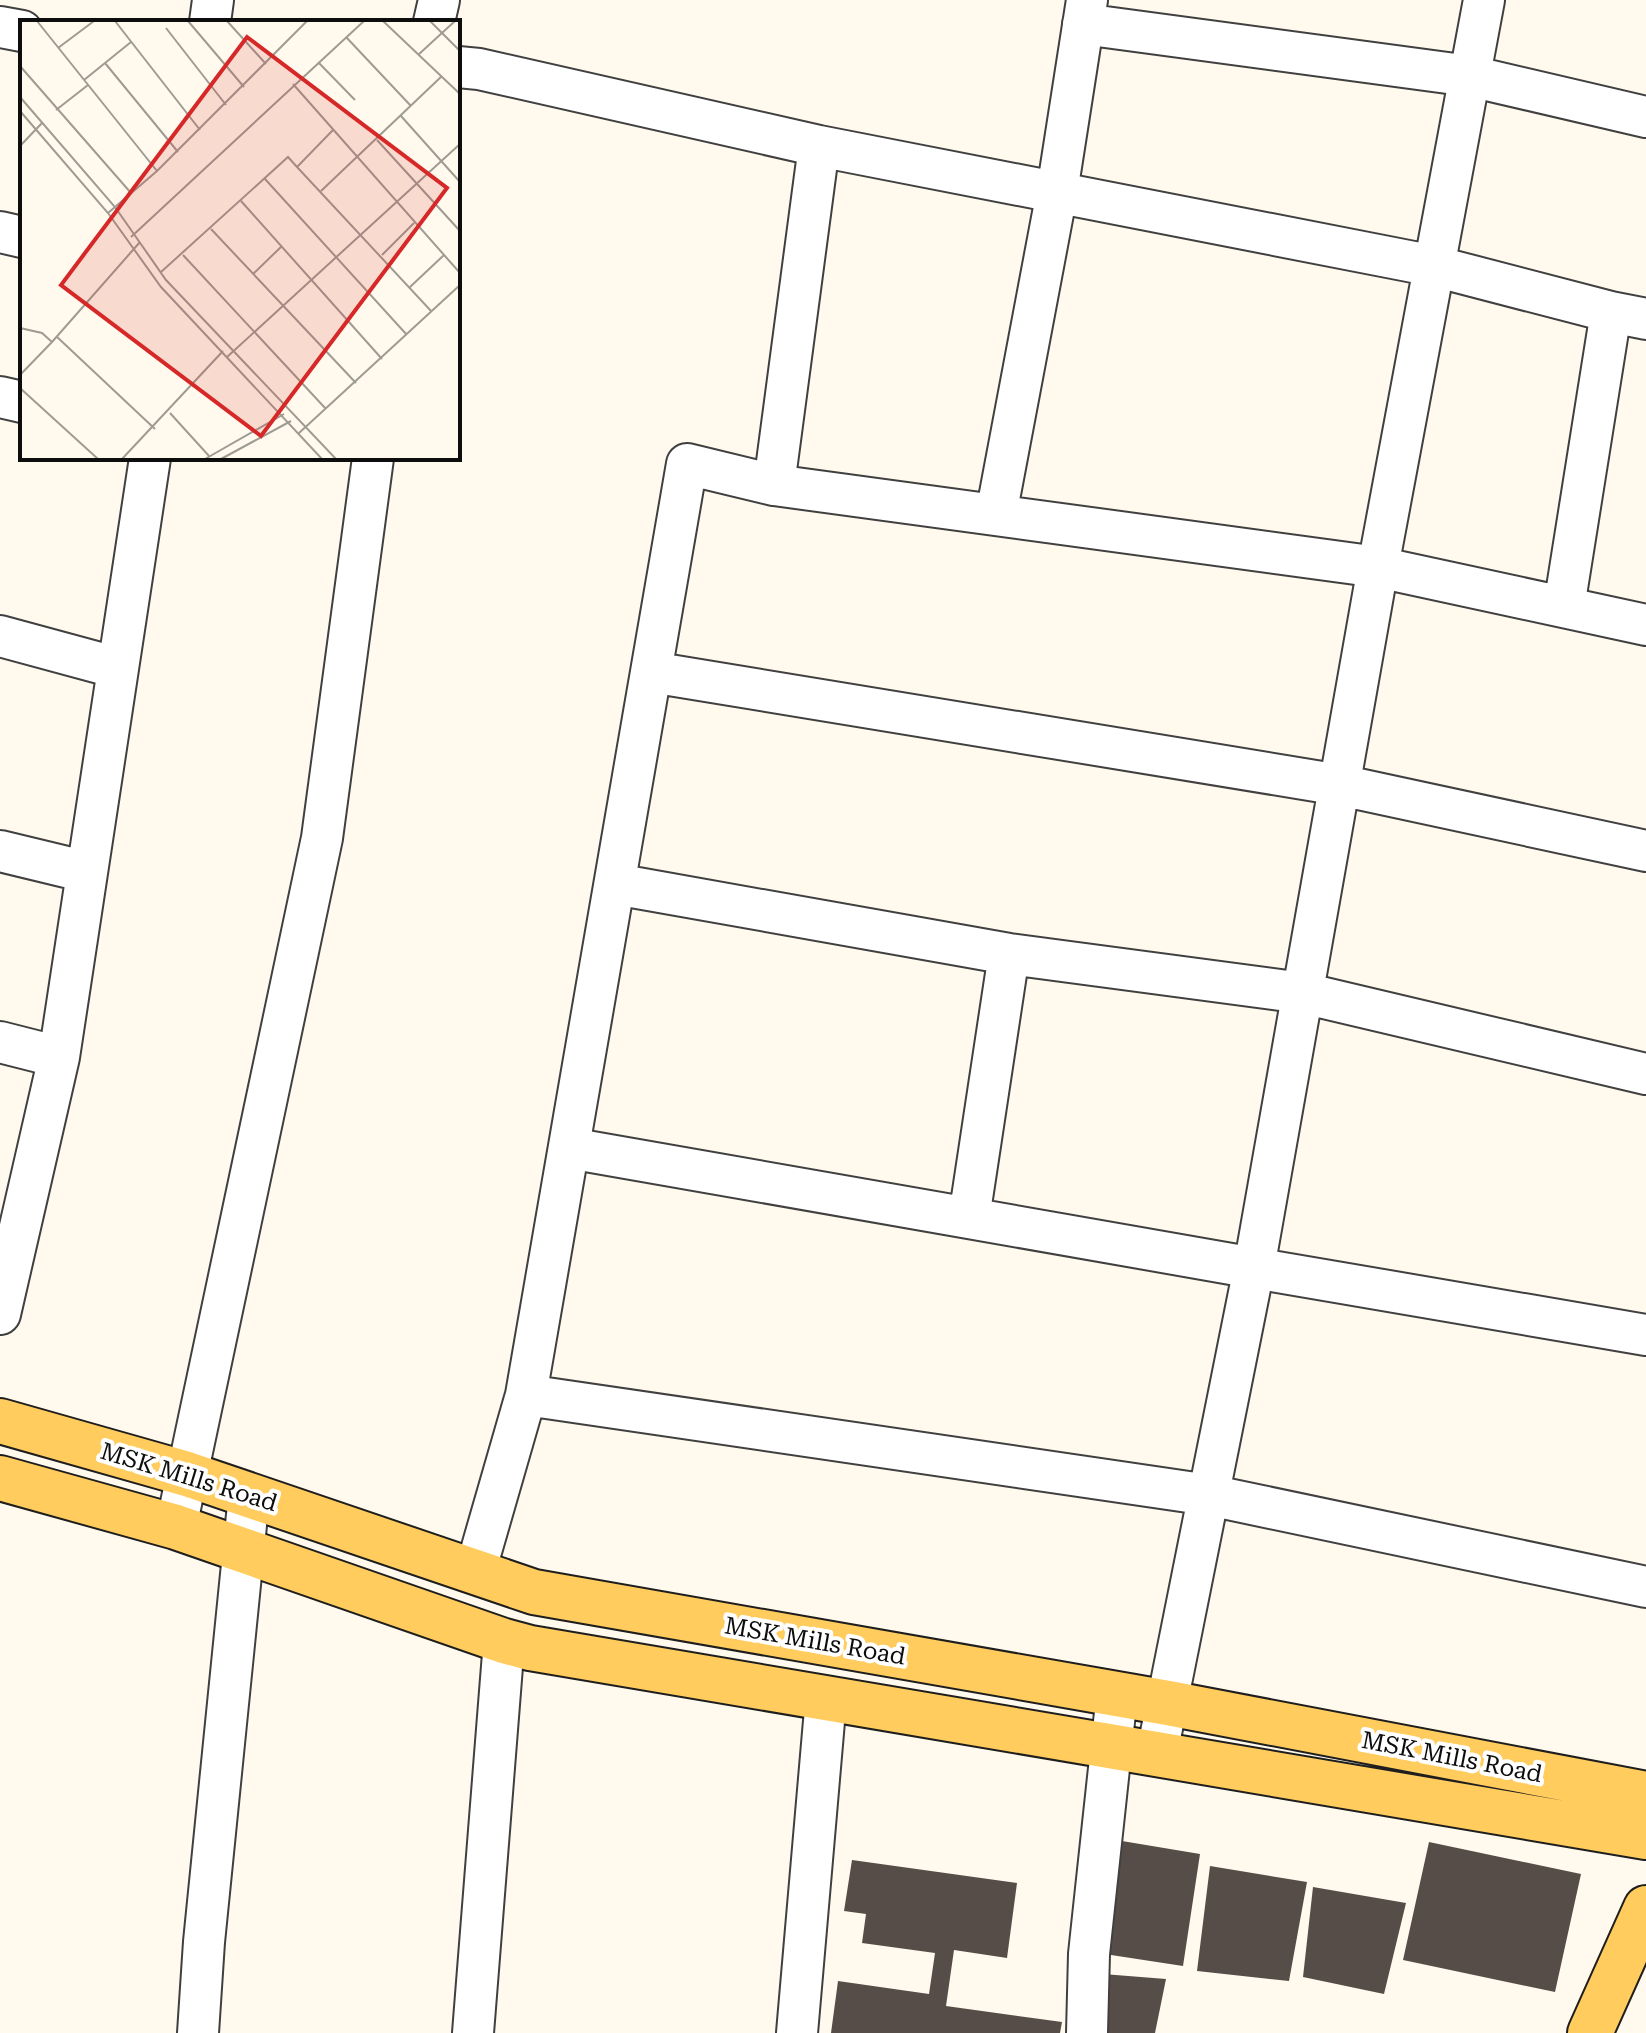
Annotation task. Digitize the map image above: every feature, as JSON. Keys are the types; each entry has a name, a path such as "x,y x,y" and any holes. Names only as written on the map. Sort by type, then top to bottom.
{"main road":[{"name":"MSK Mills Road","path":"0,1421 187,1474 534,1592 1168,1703 1646,1794"},
{"name":"MSK Mills Road","path":"0,1478 176,1527 530,1648 1646,1837"},
{"path":"1590,2033 1646,1908"}],"street":[{"path":"210,20 213,0"},
{"path":"434,20 439,0"},
{"path":"1157,1753 1254,1268 1378,567 1484,0"},
{"path":"996,515 1057,192 1085,12 1470,76 1646,117"},
{"path":"0,27 20,31"},
{"path":"460,67 819,146 1434,266 1628,316 1564,607"},
{"path":"774,485 819,146"},
{"path":"0,232 20,237"},
{"path":"0,397 20,402"},
{"path":"0,1314 5,1273 59,1057 150,460"},
{"path":"176,1527 322,838 373,460"},
{"path":"475,1572 526,1395 687,464 774,485 1378,567 1646,625"},
{"path":"0,636 118,668"},
{"path":"651,672 1340,785 1646,851"},
{"path":"0,851 87,872"},
{"path":"615,884 1009,954 1303,993 1646,1074"},
{"path":"969,1218 1009,954"},
{"path":"0,1042 59,1057"},
{"path":"569,1148 1646,1335"},
{"path":"526,1395 1209,1495 1646,1587"},
{"path":"198,2033 204,1942 249,1495"},
{"path":"473,2033 504,1641"},
{"path":"1087,2033 1089,1954 1117,1694"},
{"path":"797,2033 826,1698"}],"building":[{"path":"1116,1840 1200,1854 1183,1966 1098,1953"},
{"path":"1429,1842 1581,1874 1555,1992 1403,1960"},
{"path":"852,1860 1017,1883 1007,1958 954,1950 946,2006 1062,2022 1060,2033 831,2033 838,1981 929,1994 935,1953 862,1943 866,1914 844,1911"},
{"path":"1210,1866 1307,1882 1289,1981 1197,1971"},
{"path":"1313,1887 1406,1903 1384,1994 1303,1977"},
{"path":"1103,1974 1166,1979 1155,2033 1100,2033"}]}
